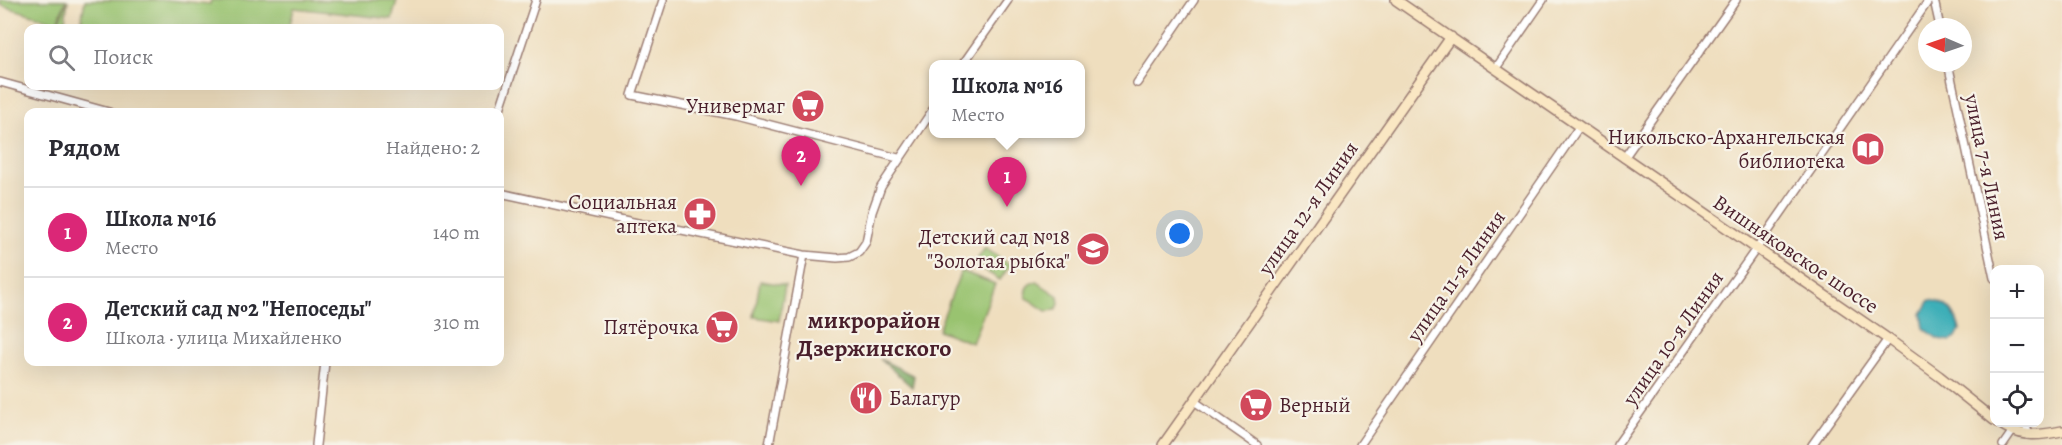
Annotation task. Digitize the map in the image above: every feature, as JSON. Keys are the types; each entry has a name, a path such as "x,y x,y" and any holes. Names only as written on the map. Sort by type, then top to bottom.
{"street":[{"path":"500,108 536,0"},
{"path":"663,0 632,95 736,116 898,158"},
{"path":"966,60 1008,0"},
{"path":"1137,83 1194,0"},
{"name":"Вишняковское шоссе","path":"1396,0 1888,339 1990,416"},
{"path":"1496,68 1543,0"},
{"path":"1624,158 1736,0"},
{"name":"улица 10-я Линия","path":"1617,445 1929,0"},
{"path":"1934,0 1938,18"},
{"name":"улица 12-я Линия","path":"1163,445 1451,37"},
{"name":"улица 7-я Линия","path":"1950,72 1992,265"},
{"path":"0,82 24,89"},
{"path":"29,90 94,108"},
{"path":"504,194 642,224 804,255 849,257 859,252 866,242 872,212 881,187 929,114"},
{"name":"улица 11-я Линия","path":"1360,445 1579,127"},
{"path":"769,445 804,255"},
{"path":"1812,445 1888,339"},
{"path":"316,445 325,366"},
{"path":"1194,401 1257,445"},
{"name":"Вишняковское шоссе","path":"2005,427 2012,432 2028,435 2062,431"},
{"path":"2027,427 2028,435"},
{"path":"2004,445 2012,432"}],"green space":[{"path":"0,0 66,0 57,22 0,5"},
{"path":"68,0 65,21 81,23 85,0 169,0 210,4 211,0 397,0 392,19 294,8 290,24 65,24 58,22"},
{"path":"985,248 1010,265 1000,280 974,264"},
{"path":"961,271 995,284 972,343 938,330"},
{"path":"760,281 785,285 779,321 754,317"},
{"path":"1037,282 1058,296 1059,304 1056,310 1046,311 1027,298 1027,287"},
{"path":"880,359 914,376 912,387"}],"water":[{"path":"1930,300 1947,306 1956,319 1960,330 1956,338 1951,341 1938,339 1924,328 1922,314"}],"place":[{"name":"Универмаг","path":"808,106"},
{"name":"Никольско-Архангельская библиотека","path":"1868,149"},
{"name":"Детский сад №2 \"Непоседы\"","path":"801,186"},
{"name":"Школа №16","path":"1007,207"},
{"name":"Социальная аптека","path":"700,214"},
{"name":"Детский сад №18 \"Золотая рыбка\"","path":"1093,249"},
{"name":"Пятёрочка","path":"722,327"},
{"name":"Балагур","path":"866,398"},
{"name":"Верный","path":"1256,405"}],"district":[{"name":"микрорайон Дзержинского","path":"874,334"}]}
